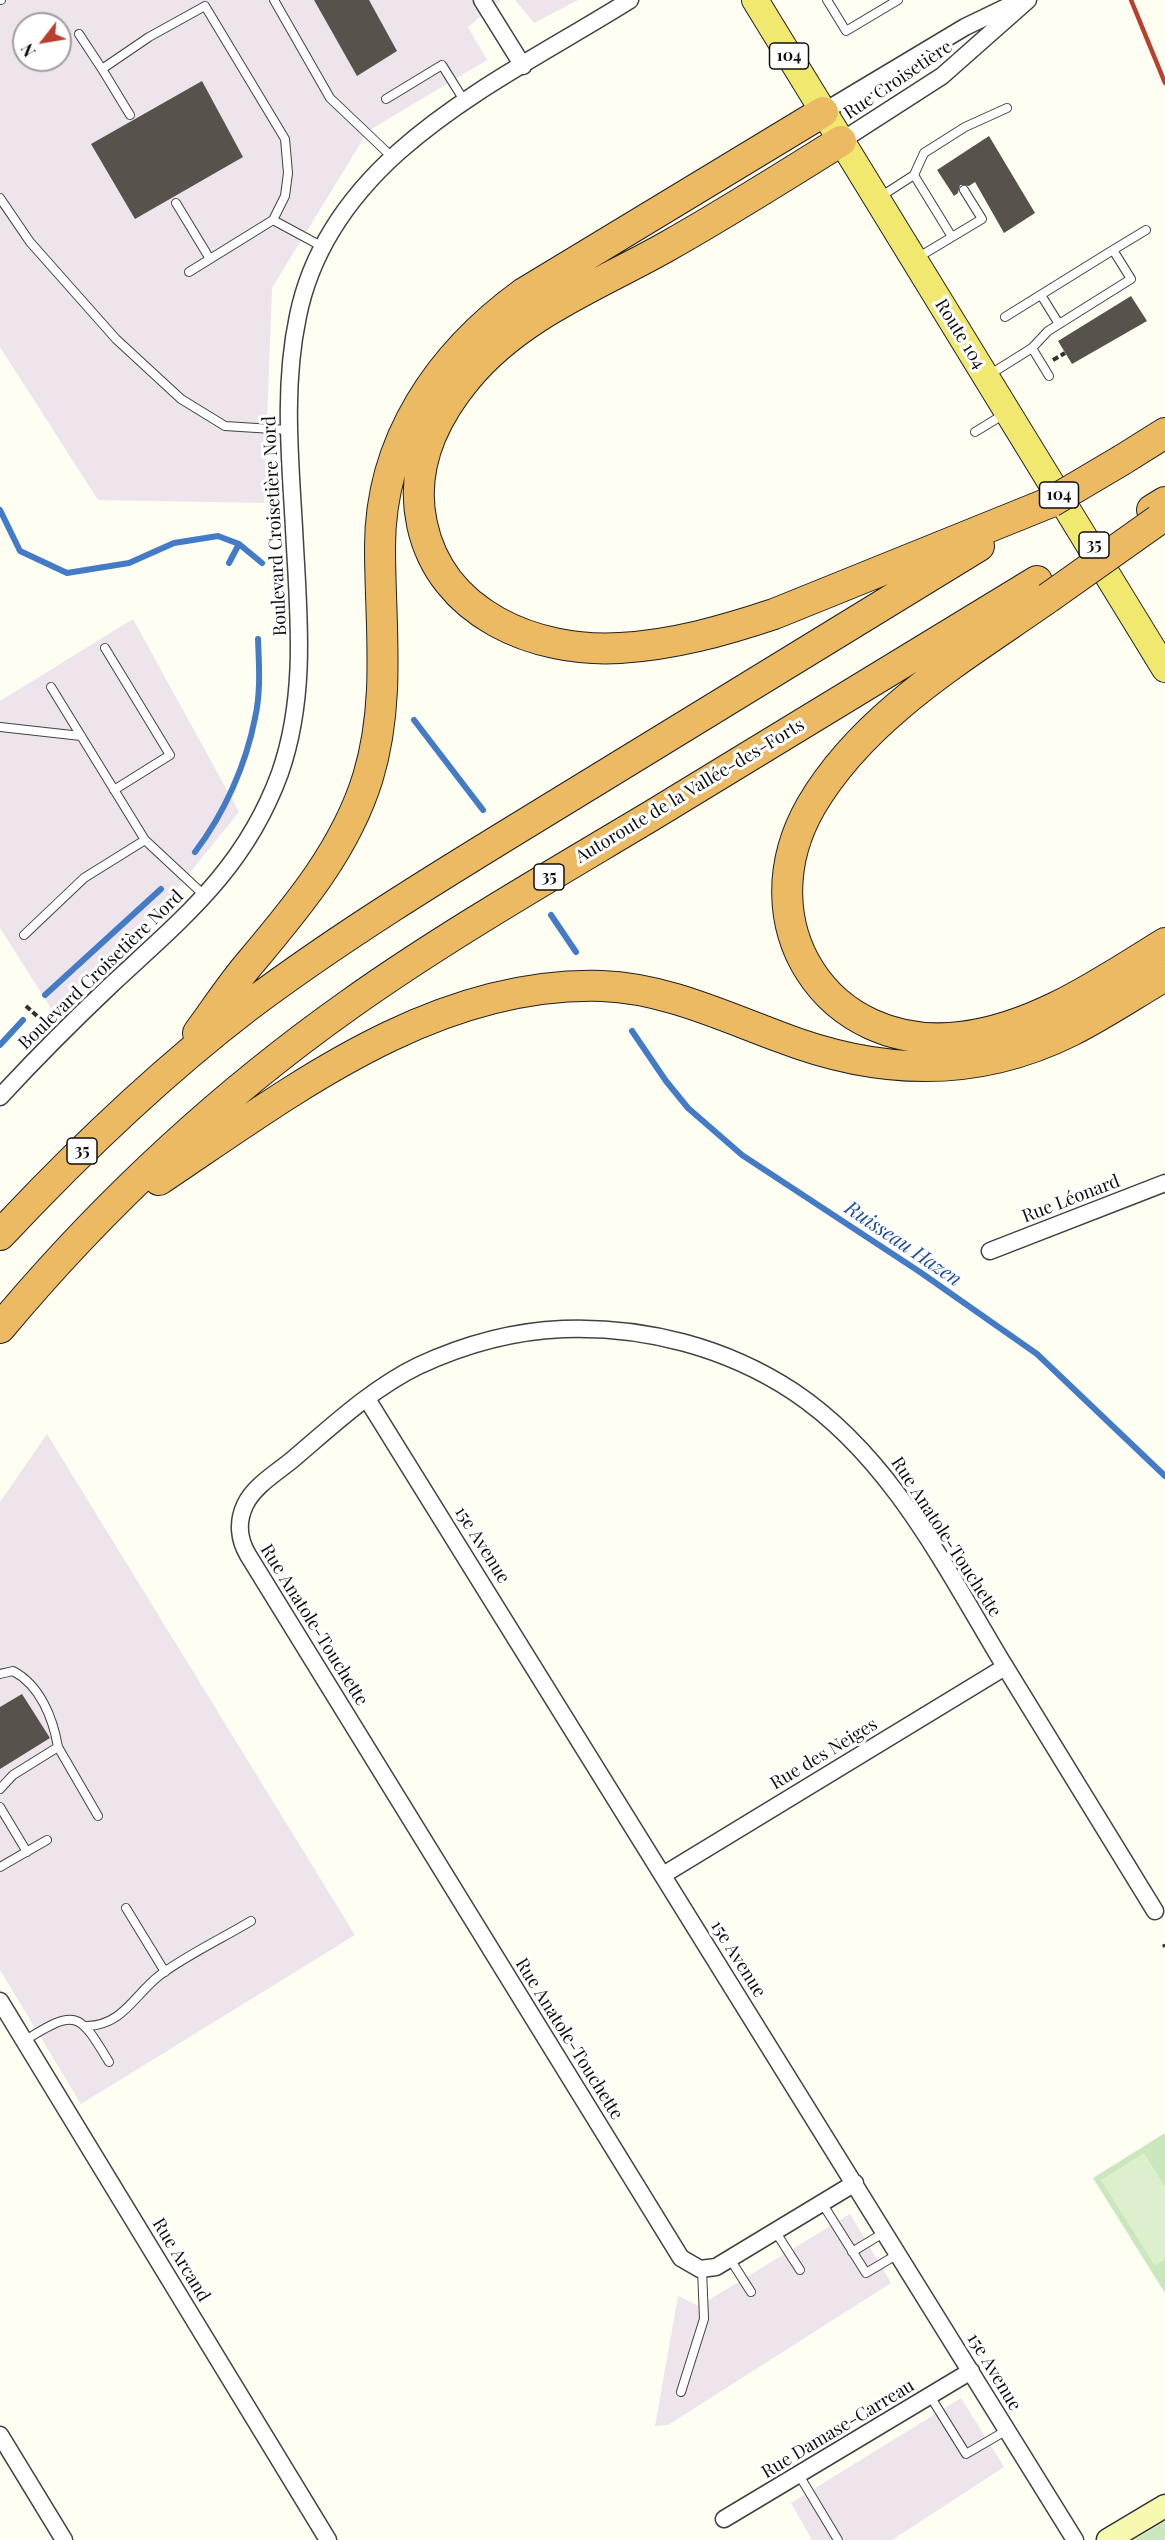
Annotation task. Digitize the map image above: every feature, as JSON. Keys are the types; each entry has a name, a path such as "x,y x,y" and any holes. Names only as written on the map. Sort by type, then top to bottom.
{"highway":[{"path":"170,1072 249,964 303,898 343,835 361,795 378,738 383,696 380,545 382,516 399,444 426,392 465,342 492,317 524,293 823,112"},
{"path":"841,141 667,247 540,316 490,354 447,405 432,431 422,459 419,487 420,514 431,554 444,578 457,593 494,622 552,642 617,648 671,642 729,629 1003,526"},
{"name":"35","path":"0,1235 105,1129 170,1072 246,1008 344,938 1003,526 1051,502 1165,433"},
{"name":"Autoroute de la Vallée-des-Forts","path":"0,1328 97,1222 224,1102 278,1058 386,979 1042,590 1160,512"},
{"path":"1042,590 899,707 867,737 830,780 804,820 789,860 786,903 792,935 803,960 817,981 847,1011 888,1031 928,1038 976,1035 1027,1020 1088,989 1165,943"},
{"path":"97,1222 347,1058 431,1019 500,998 579,987 639,991 698,1006 793,1042 852,1059 894,1066 931,1068 974,1063 1034,1047 1071,1031 1165,976"}],"main road":[{"name":"Route 104","path":"755,0 1165,669"}],"street":[{"path":"482,0 523,66"},
{"name":"Boulevard Croisetière Nord","path":"0,1097 205,896 238,855 266,805 281,770 296,708 300,644 288,430 290,375 297,318 308,282 323,248 353,200 391,156 465,102 630,0"},
{"name":"Rue Croisetière","path":"823,112 965,27 1014,4 1028,0"},
{"name":"Rue Croisetière","path":"841,141 942,76 1014,4"},
{"name":"Rue Léonard","path":"990,1251 1165,1184"},
{"name":"Rue Anatole-Touchette","path":"702,2269 685,2262 678,2253 244,1549 240,1535 241,1520 245,1506 253,1494 367,1399 405,1373 449,1353 484,1342 543,1331 603,1329 655,1335 692,1345 767,1375 812,1405 848,1435 876,1464 913,1518 1155,1911"},
{"name":"15e Avenue","path":"367,1399 1075,2540"},
{"name":"Rue des Neiges","path":"663,1875 1005,1667"},
{"name":"Rue Arcand","path":"0,2001 328,2540"},
{"path":"702,2269 716,2267 855,2183"},
{"name":"Rue Damase-Carreau","path":"724,2519 971,2371"},
{"path":"0,2435 64,2540"},
{"path":"1108,2540 1165,2506"}],"lane":[{"path":"274,0 330,98 391,156"},
{"path":"827,0 846,31 898,0"},
{"path":"102,69 149,37 205,6 285,140 288,173 285,196 273,220 189,272"},
{"path":"79,34 130,115"},
{"path":"386,99 442,65 465,102"},
{"path":"877,199 914,175 924,153 965,127 1007,108"},
{"path":"914,175 952,237"},
{"path":"914,260 982,219 964,189"},
{"path":"0,198 30,242 116,339 182,399 225,426 288,430"},
{"path":"176,203 210,259"},
{"path":"273,220 323,248"},
{"path":"1005,317 1146,230"},
{"path":"986,376 1032,348 1059,324 1131,279 1113,250"},
{"path":"1041,295 1059,324"},
{"path":"1032,348 1049,376"},
{"path":"975,432 1008,412"},
{"path":"105,648 170,755 114,790"},
{"path":"51,687 145,840 205,896"},
{"path":"0,727 81,736"},
{"path":"24,935 84,878 145,840"},
{"path":"0,1674 13,1671 33,1686 50,1719 58,1747 98,1816"},
{"path":"0,1789 13,1775 58,1747"},
{"path":"0,1807 27,1852"},
{"path":"0,1867 47,1840"},
{"path":"126,1908 165,1972"},
{"path":"24,2041 59,2021 71,2020 87,2026 100,2025 120,2016 165,1972 251,1921"},
{"path":"87,2026 109,2062"},
{"path":"822,2203 866,2273 898,2254"},
{"path":"776,2231 800,2270"},
{"path":"852,2252 885,2232"},
{"path":"730,2259 751,2292"},
{"path":"681,2392 704,2319 702,2269"},
{"path":"930,2396 966,2454 1007,2430"},
{"path":"799,2475 837,2540"}],"path":[{"path":"26,1006 59,1037"}],"shaded area":[{"path":"0,0 501,0 468,27 487,60 368,131 272,288 264,503 98,500 0,347"},
{"path":"515,0 578,0 534,23"},
{"path":"133,619 239,812 158,912 52,1010 0,928 0,701"},
{"path":"47,1434 355,1935 81,2104 0,1970 0,1502"},
{"path":"850,2214 891,2283 668,2425 655,2426 678,2296 699,2306"},
{"path":"961,2398 1004,2467 892,2540 812,2540 791,2503"}],"green space":[{"path":"1165,2133 1165,2293 1093,2178"},
{"path":"1144,2153 1165,2187 1165,2259 1155,2266 1101,2180"},
{"path":"1165,2521 1165,2540 1134,2540"}],"building":[{"path":"314,0 369,0 397,51 357,76"},
{"path":"202,81 243,157 135,219 91,144"},
{"path":"989,136 1035,213 1004,233 975,182 969,186 960,185 958,193 954,196 937,170"},
{"path":"1131,296 1147,321 1072,364 1058,341"},
{"path":"22,1694 50,1738 0,1769 0,1707"}],"waterway":[{"name":"Ruisseau Hazen","path":"0,510 20,551 67,573 129,563 174,543 218,536 239,544 262,563"},
{"path":"229,563 239,544"},
{"path":"195,852 224,805 246,753 258,698 258,639"},
{"name":"Ruisseau Hazen","path":"414,720 483,810"},
{"path":"45,995 161,889"},
{"name":"Ruisseau Hazen","path":"551,915 576,952"},
{"path":"0,1045 23,1020"},
{"name":"Ruisseau Hazen","path":"632,1031 666,1081 688,1108 742,1155 920,1272 1037,1354 1165,1476"}],"railway":[{"path":"1131,0 1165,83"}]}
